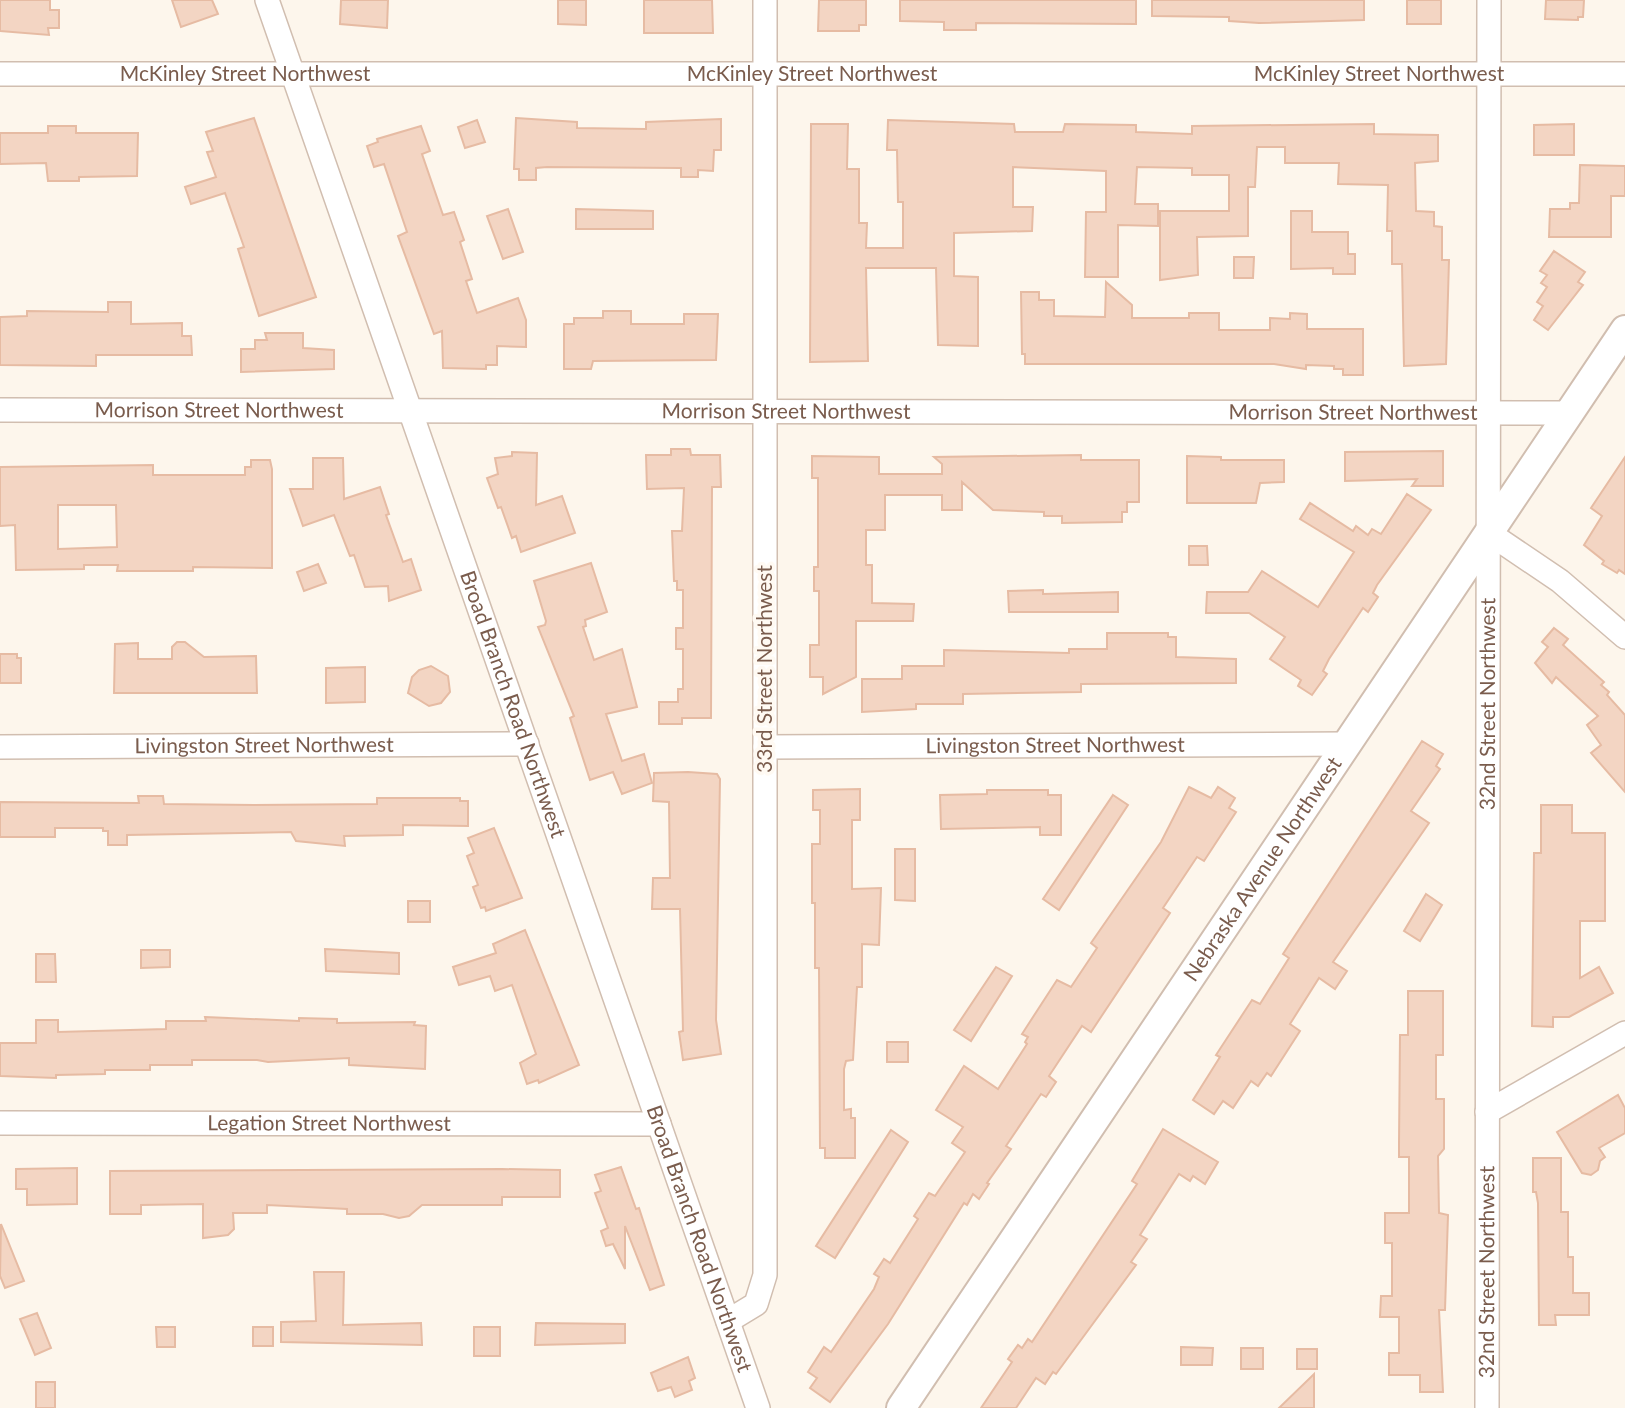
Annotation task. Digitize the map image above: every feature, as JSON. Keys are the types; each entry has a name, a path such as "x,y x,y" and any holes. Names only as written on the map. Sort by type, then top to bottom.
{"street":[{"name":"Broad Branch Road Northwest","path":"267,0 758,1408"},
{"name":"33rd Street Northwest","path":"729,1321 756,1304 765,1275 765,0"},
{"name":"32nd Street Northwest","path":"1487,1408 1489,0"},
{"name":"McKinley Street Northwest","path":"0,74 1625,74"},
{"name":"Nebraska Avenue Northwest","path":"901,1408 1625,330"},
{"name":"Morrison Street Northwest","path":"0,410 410,408 1570,413"},
{"path":"1489,533 1560,581 1625,637"},
{"name":"Livingston Street Northwest","path":"0,747 527,744"},
{"name":"Livingston Street Northwest","path":"765,747 1345,744"},
{"path":"1487,1112 1625,1033"},
{"name":"Legation Street Northwest","path":"0,1123 660,1124"}],"building":[{"path":"0,0 50,0 50,10 59,10 59,28 48,28 49,35 0,31"},
{"path":"172,0 212,0 218,14 181,27"},
{"path":"341,0 388,0 387,28 340,24"},
{"path":"558,0 586,0 586,25 558,24"},
{"path":"644,0 712,0 713,33 644,33"},
{"path":"819,0 866,0 866,25 859,25 859,31 818,31"},
{"path":"900,0 1136,0 1136,24 976,23 976,30 944,30 944,22 900,21"},
{"path":"1152,0 1364,0 1364,20 1259,23 1229,21 1229,17 1152,16"},
{"path":"1407,0 1441,0 1441,24 1407,24"},
{"path":"1546,0 1584,0 1583,17 1578,17 1578,20 1545,19"},
{"path":"254,118 316,297 259,316 238,249 244,247 225,193 191,204 185,187 216,177 207,152 213,151 206,132"},
{"path":"516,118 577,122 577,128 646,129 646,122 721,119 721,150 714,150 713,171 698,170 698,177 681,177 681,168 547,167 536,168 536,180 519,180 519,169 514,169"},
{"path":"477,120 485,142 465,148 458,127"},
{"path":"888,120 1014,124 1015,132 1063,132 1065,124 1136,125 1136,132 1192,134 1192,126 1374,124 1374,134 1438,135 1438,161 1415,163 1416,211 1434,212 1434,226 1442,227 1442,260 1449,260 1446,364 1404,366 1402,264 1392,264 1392,231 1387,231 1388,185 1338,184 1339,163 1285,163 1285,147 1257,147 1255,187 1248,187 1248,236 1197,237 1198,275 1160,280 1160,211 1229,211 1229,175 1192,175 1192,168 1137,167 1135,204 1158,204 1158,226 1118,225 1118,277 1085,277 1086,212 1106,212 1106,171 1013,167 1013,207 1033,207 1032,231 954,233 954,276 978,277 978,346 938,345 936,268 866,268 868,361 810,362 811,124 848,124 847,169 859,169 859,223 867,223 866,248 903,248 903,202 898,202 897,150 887,150"},
{"path":"1574,124 1574,155 1534,155 1534,125"},
{"path":"48,126 76,126 76,133 138,133 137,176 79,177 79,181 48,181 46,163 0,164 0,133 48,133"},
{"path":"421,126 430,151 422,154 443,215 454,212 464,240 460,242 472,279 466,281 477,313 518,298 526,320 526,347 497,346 497,365 486,365 486,369 443,368 442,331 434,334 398,236 407,232 384,164 374,167 367,146 378,142 377,139"},
{"path":"1580,165 1625,166 1625,196 1611,196 1611,237 1549,237 1550,209 1570,209 1570,203 1579,203"},
{"path":"508,209 523,252 503,259 487,216"},
{"path":"576,209 653,211 653,229 576,229"},
{"path":"1291,211 1312,211 1312,232 1348,232 1348,254 1355,254 1355,274 1333,274 1333,268 1291,269"},
{"path":"1554,251 1585,272 1578,282 1583,285 1548,330 1534,320 1543,306 1537,302 1547,287 1541,283 1547,275 1540,271"},
{"path":"1234,257 1254,257 1253,278 1234,278"},
{"path":"1106,282 1132,305 1132,318 1189,318 1189,313 1219,313 1219,330 1270,330 1270,318 1290,319 1290,313 1307,314 1307,329 1363,329 1363,375 1343,375 1343,369 1334,369 1334,366 1306,365 1306,369 1274,364 1025,364 1025,354 1022,354 1021,292 1039,292 1039,300 1054,300 1054,316 1105,317"},
{"path":"108,302 131,302 131,324 182,323 182,336 191,336 192,355 96,355 96,366 0,365 0,317 27,316 27,311 108,312"},
{"path":"603,311 631,311 631,324 684,324 684,314 718,314 716,360 593,361 591,369 564,369 564,324 574,324 574,318 603,318"},
{"path":"265,333 303,333 303,348 334,350 334,369 241,372 241,349 255,349 255,340 267,340"},
{"path":"671,449 690,449 691,455 720,455 721,487 712,487 711,718 682,718 682,724 659,724 659,702 678,702 678,689 683,689 683,649 676,649 676,628 683,628 683,590 677,590 677,581 674,581 672,531 682,531 684,488 647,489 646,455 671,455"},
{"path":"1443,451 1443,486 1412,486 1417,479 1345,481 1345,452"},
{"path":"512,452 537,453 536,505 562,496 575,533 521,552 516,536 512,538 501,507 498,508 487,478 498,474 495,458 512,456"},
{"path":"1081,455 1081,460 1139,460 1139,502 1127,502 1127,512 1122,512 1122,522 1062,523 1062,516 1044,516 1044,512 993,510 962,482 962,510 942,510 942,495 885,495 885,530 866,530 866,565 872,565 872,603 914,604 913,621 856,621 856,677 823,694 823,677 810,677 810,645 819,645 819,591 814,591 814,567 818,567 818,478 812,478 812,456 879,457 879,474 942,474 942,464 934,457"},
{"path":"1187,456 1221,457 1221,460 1284,460 1284,482 1260,483 1256,503 1187,503"},
{"path":"1625,457 1625,574 1619,570 1617,573 1602,564 1604,561 1584,545 1602,516 1591,508"},
{"path":"313,458 343,458 344,499 380,487 389,514 386,515 403,562 411,559 421,590 389,601 388,586 365,587 354,555 350,556 334,515 303,526 290,489 313,489"},
{"path":"251,460 270,460 272,568 193,567 193,571 117,571 118,565 84,565 84,569 16,570 15,525 0,526 0,467 153,465 153,475 245,475 245,467 251,467","holes":["58,505 116,505 117,547 58,549"]},
{"path":"1407,494 1431,510 1377,585 1373,593 1378,597 1368,612 1363,608 1329,659 1323,671 1327,674 1312,695 1298,686 1301,680 1270,659 1285,637 1249,613 1206,613 1207,592 1248,592 1262,571 1318,607 1354,552 1300,519 1310,503 1353,531 1356,526 1368,535 1372,529 1381,534"},
{"path":"1189,546 1207,546 1208,565 1189,565"},
{"path":"591,563 607,612 585,620 586,626 583,627 594,660 622,649 637,707 606,714 622,761 644,754 652,783 622,794 613,772 590,780 570,718 574,716 538,627 545,625 546,621 534,581"},
{"path":"318,564 326,583 304,591 297,572"},
{"path":"1043,590 1043,594 1118,592 1118,612 1009,612 1008,591"},
{"path":"1554,628 1568,639 1563,645 1604,682 1601,685 1609,692 1607,695 1625,715 1625,792 1591,753 1601,745 1587,725 1598,716 1556,677 1552,683 1535,663 1548,647 1542,642"},
{"path":"1107,633 1168,633 1168,637 1176,637 1176,657 1236,659 1236,683 1081,684 1081,692 963,694 963,704 916,704 916,709 862,712 862,679 902,679 902,666 944,666 944,650 1069,653 1069,649 1107,649"},
{"path":"177,642 185,642 204,657 256,656 257,693 114,693 115,644 138,643 138,659 172,659 172,647"},
{"path":"0,654 17,654 17,658 21,658 21,683 0,683"},
{"path":"431,666 448,676 450,692 441,703 429,706 408,693 412,677 419,670"},
{"path":"365,667 365,702 326,703 326,668"},
{"path":"1422,741 1443,754 1436,766 1440,769 1411,811 1429,823 1333,962 1347,971 1335,989 1319,978 1290,1024 1300,1031 1271,1076 1267,1073 1258,1086 1251,1081 1233,1108 1223,1101 1214,1114 1193,1100 1220,1057 1216,1055 1252,1000 1260,1004 1289,958 1283,954"},
{"path":"654,773 717,774 720,779 716,1020 721,1054 683,1060 679,1032 683,1031 680,909 652,909 653,878 670,878 669,802 653,801"},
{"path":"1189,787 1211,798 1218,787 1235,798 1229,808 1236,812 1204,861 1197,857 1163,908 1170,913 1091,1032 1082,1026 1049,1076 1056,1082 1046,1097 1041,1094 1006,1146 1011,1149 979,1199 973,1194 967,1205 964,1203 888,1324 830,1402 810,1388 817,1378 808,1372 824,1347 831,1352 874,1289 879,1277 874,1274 884,1259 890,1263 918,1219 914,1216 929,1193 935,1196 965,1152 952,1143 963,1127 936,1110 964,1066 998,1089 1027,1044 1025,1042 1028,1037 1022,1034 1057,980 1071,987 1097,948 1091,943 1161,842"},
{"path":"860,789 860,820 852,820 852,889 881,888 879,945 862,944 862,987 857,987 853,1060 846,1061 844,1069 844,1110 851,1109 851,1118 855,1118 855,1158 825,1158 825,1148 820,1148 819,968 815,968 815,903 812,903 812,844 820,844 820,810 813,810 813,790"},
{"path":"987,790 1048,790 1048,795 1061,795 1061,835 1040,835 1040,827 941,829 940,795 987,794"},
{"path":"1113,795 1128,805 1059,910 1043,899"},
{"path":"138,796 163,796 164,804 254,805 377,804 377,798 460,798 460,801 468,801 468,826 403,825 403,835 344,836 345,846 296,841 291,832 127,835 127,845 108,845 108,831 103,831 103,828 55,828 55,837 0,837 0,802 139,803"},
{"path":"1541,805 1572,805 1572,833 1605,833 1605,921 1580,921 1580,978 1599,967 1613,993 1569,1017 1553,1017 1553,1027 1532,1026 1534,853 1541,853"},
{"path":"494,828 522,898 486,911 485,907 481,908 473,887 478,885 467,856 474,853 468,838"},
{"path":"895,849 915,849 915,901 895,900"},
{"path":"1426,894 1442,905 1420,941 1404,931"},
{"path":"408,901 430,901 430,922 408,922"},
{"path":"525,930 579,1065 539,1083 538,1080 527,1084 520,1063 536,1054 512,985 495,991 490,976 459,985 453,967 496,953 493,944"},
{"path":"325,949 399,953 399,974 326,971"},
{"path":"141,950 170,950 170,967 141,968"},
{"path":"36,954 55,954 56,982 36,982"},
{"path":"996,967 1012,976 971,1041 954,1030"},
{"path":"1408,991 1443,991 1443,1055 1436,1055 1436,1099 1444,1099 1444,1149 1438,1156 1439,1213 1448,1215 1445,1310 1439,1310 1443,1392 1420,1392 1420,1375 1389,1375 1389,1353 1399,1353 1399,1317 1380,1317 1381,1296 1392,1296 1392,1243 1385,1243 1385,1213 1409,1213 1409,1157 1399,1157 1400,1035 1408,1035"},
{"path":"205,1017 299,1021 299,1018 337,1019 337,1023 415,1022 414,1025 426,1026 425,1069 349,1065 349,1058 268,1062 192,1060 192,1065 150,1065 150,1070 105,1070 105,1074 56,1075 56,1078 0,1076 0,1043 36,1043 36,1020 58,1020 58,1032 166,1029 166,1021 206,1021"},
{"path":"887,1042 908,1042 908,1062 887,1062"},
{"path":"1618,1095 1625,1108 1625,1133 1599,1148 1605,1157 1600,1161 1598,1170 1591,1175 1582,1173 1557,1132"},
{"path":"1163,1129 1218,1162 1205,1184 1193,1176 1190,1181 1179,1174 1140,1235 1147,1239 1131,1262 1136,1265 1056,1374 1053,1372 1045,1384 1036,1378 1016,1408 981,1408 1012,1362 1008,1359 1018,1345 1022,1348 1028,1339 1032,1342 1137,1184 1132,1181"},
{"path":"891,1130 908,1142 835,1258 816,1246"},
{"path":"1533,1158 1561,1158 1561,1212 1568,1212 1568,1257 1573,1257 1573,1293 1589,1293 1589,1315 1555,1315 1556,1325 1539,1325 1538,1203 1536,1192 1533,1192"},
{"path":"621,1167 636,1209 639,1208 664,1285 650,1290 625,1226 625,1269 613,1244 606,1246 601,1231 608,1228 595,1193 601,1191 595,1175"},
{"path":"77,1168 77,1204 27,1205 27,1189 16,1189 16,1169"},
{"path":"560,1170 560,1197 502,1197 502,1205 422,1205 409,1216 399,1218 383,1214 347,1214 347,1209 267,1205 267,1213 233,1213 234,1229 228,1235 203,1238 203,1204 141,1205 141,1214 110,1214 110,1171"},
{"path":"1,1224 24,1281 5,1288 0,1276"},
{"path":"314,1272 344,1272 343,1325 421,1323 422,1345 281,1342 281,1322 316,1321"},
{"path":"37,1313 51,1348 35,1355 20,1319"},
{"path":"536,1323 625,1324 625,1343 535,1345"},
{"path":"156,1327 175,1327 175,1347 157,1347"},
{"path":"253,1327 273,1327 273,1346 253,1346"},
{"path":"474,1327 500,1327 500,1356 474,1356"},
{"path":"1181,1347 1213,1348 1212,1365 1181,1365"},
{"path":"1241,1348 1263,1348 1263,1369 1241,1369"},
{"path":"1297,1349 1317,1349 1317,1369 1297,1369"},
{"path":"688,1357 695,1378 689,1381 692,1390 675,1397 671,1387 658,1391 651,1373"},
{"path":"1314,1374 1314,1408 1279,1408"},
{"path":"36,1382 55,1382 55,1408 36,1408"}]}
